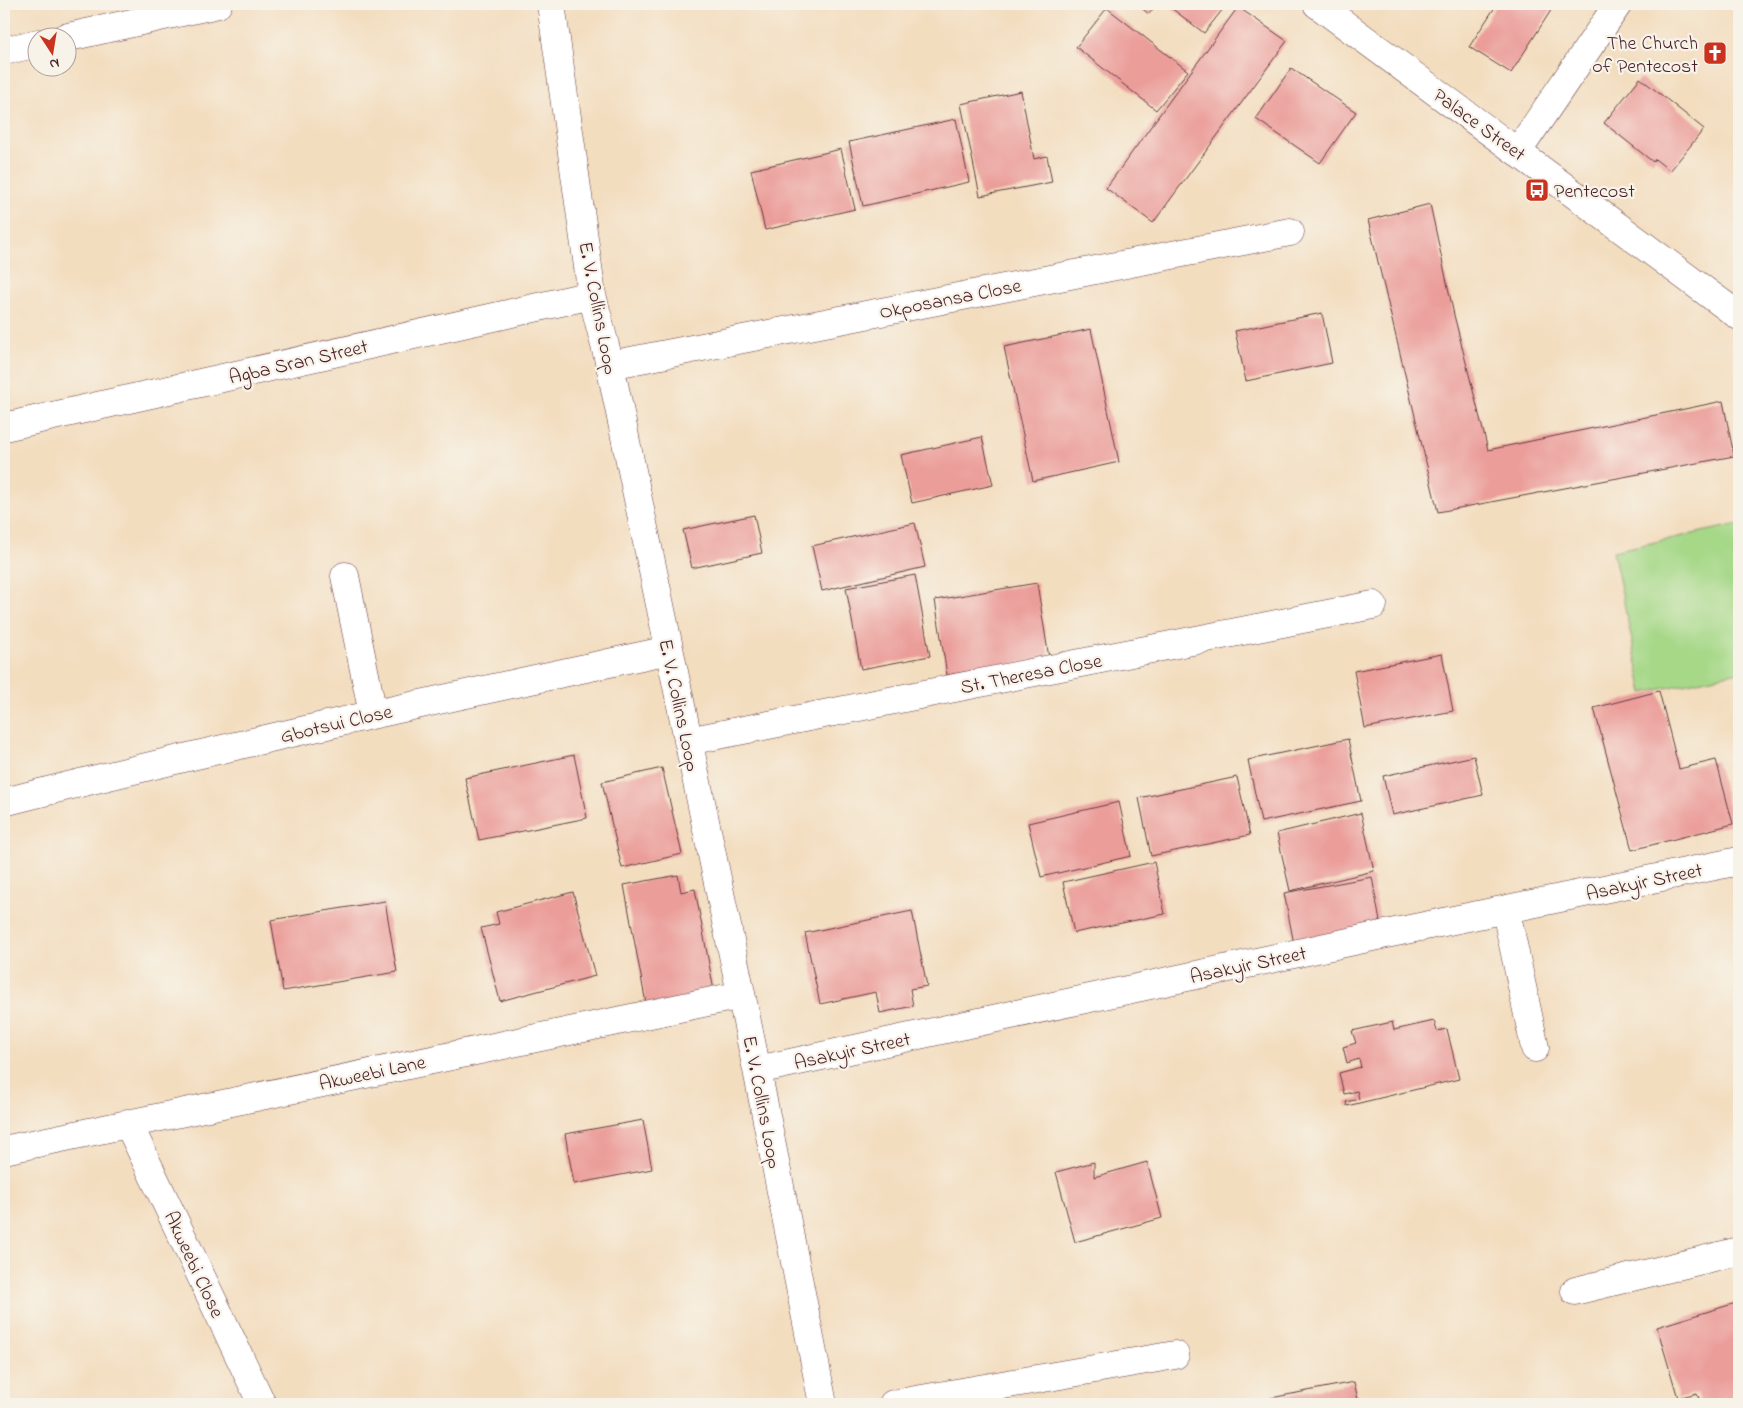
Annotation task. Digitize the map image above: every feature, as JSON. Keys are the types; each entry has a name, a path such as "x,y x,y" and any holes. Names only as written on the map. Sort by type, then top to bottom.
{"street":[{"path":"78,35 218,4"},
{"name":"E. V. Collins Loop","path":"551,4 592,295 610,365 757,1070 823,1404"},
{"name":"Palace Street","path":"1317,4 1739,316"},
{"path":"1518,151 1618,4"},
{"path":"4,51 28,45"},
{"name":"Okposansa Close","path":"610,365 1290,232"},
{"name":"Agba Sran Street","path":"4,427 592,295"},
{"path":"345,576 373,714"},
{"name":"St. Theresa Close","path":"688,741 1373,605"},
{"name":"Gbotsui Close","path":"4,802 373,714 669,650"},
{"name":"Asakyir Street","path":"757,1070 1386,934 1506,911 1739,861"},
{"path":"1506,911 1535,1048"},
{"name":"Akweebi Lane","path":"4,1150 741,995"},
{"name":"Akweebi Close","path":"128,1123 262,1404"},
{"path":"1575,1292 1739,1251"},
{"path":"892,1404 1175,1355"}],"green space":[{"path":"1739,524 1739,672 1643,693 1613,551"}],"building":[{"path":"1136,4 1157,4 1149,14"},
{"path":"1166,4 1227,4 1204,33"},
{"path":"1497,4 1555,4 1511,73 1469,47"},
{"path":"1238,7 1287,41 1153,223 1106,188"},
{"path":"1107,8 1188,71 1156,110 1076,47"},
{"path":"1291,68 1356,112 1320,163 1256,119"},
{"path":"1640,78 1704,129 1670,171 1655,159 1653,162 1604,123"},
{"path":"1021,91 1034,159 1047,156 1052,182 980,196 961,104"},
{"path":"956,119 969,182 863,206 849,142"},
{"path":"841,149 855,209 765,230 751,170"},
{"path":"1430,204 1454,315 1488,450 1723,401 1734,456 1438,512 1368,220"},
{"path":"1322,313 1332,363 1246,381 1235,331"},
{"path":"1091,329 1119,462 1033,481 1004,347"},
{"path":"982,437 993,485 912,503 901,455"},
{"path":"754,515 762,553 692,568 683,530"},
{"path":"915,523 925,567 822,591 812,546"},
{"path":"915,575 930,656 861,669 846,588"},
{"path":"1037,583 1049,658 947,675 935,600"},
{"path":"1442,654 1453,711 1365,728 1354,671"},
{"path":"1659,691 1679,769 1716,760 1733,824 1632,850 1594,708"},
{"path":"1348,739 1361,801 1261,822 1248,760"},
{"path":"574,755 587,818 479,840 465,778"},
{"path":"1474,756 1483,795 1392,815 1383,776"},
{"path":"662,768 682,854 622,868 602,782"},
{"path":"1237,777 1250,835 1151,856 1139,798"},
{"path":"1119,802 1131,856 1041,877 1028,823"},
{"path":"1361,813 1374,871 1290,891 1277,833"},
{"path":"1154,862 1165,914 1074,933 1063,882"},
{"path":"678,875 681,892 695,889 715,996 647,1009 624,885"},
{"path":"1372,877 1382,933 1295,949 1284,893"},
{"path":"573,892 595,976 500,1001 481,928 499,924 496,912"},
{"path":"385,901 397,972 283,991 271,920"},
{"path":"912,911 927,986 910,989 913,1006 880,1013 876,992 820,1004 805,933"},
{"path":"1434,1021 1437,1031 1447,1029 1459,1079 1347,1106 1346,1102 1359,1099 1357,1091 1344,1094 1339,1073 1361,1067 1359,1059 1347,1063 1343,1047 1356,1043 1352,1031 1392,1022 1394,1030"},
{"path":"643,1120 652,1169 574,1184 565,1134"},
{"path":"1094,1162 1094,1177 1147,1162 1162,1218 1075,1242 1056,1172"},
{"path":"1739,1302 1739,1404 1701,1404 1697,1393 1678,1398 1657,1327"},
{"path":"1354,1382 1359,1404 1273,1404 1271,1398"}],"place":[{"name":"The Church of Pentecost","path":"1715,53"},
{"name":"Pentecost","path":"1537,190"}]}
